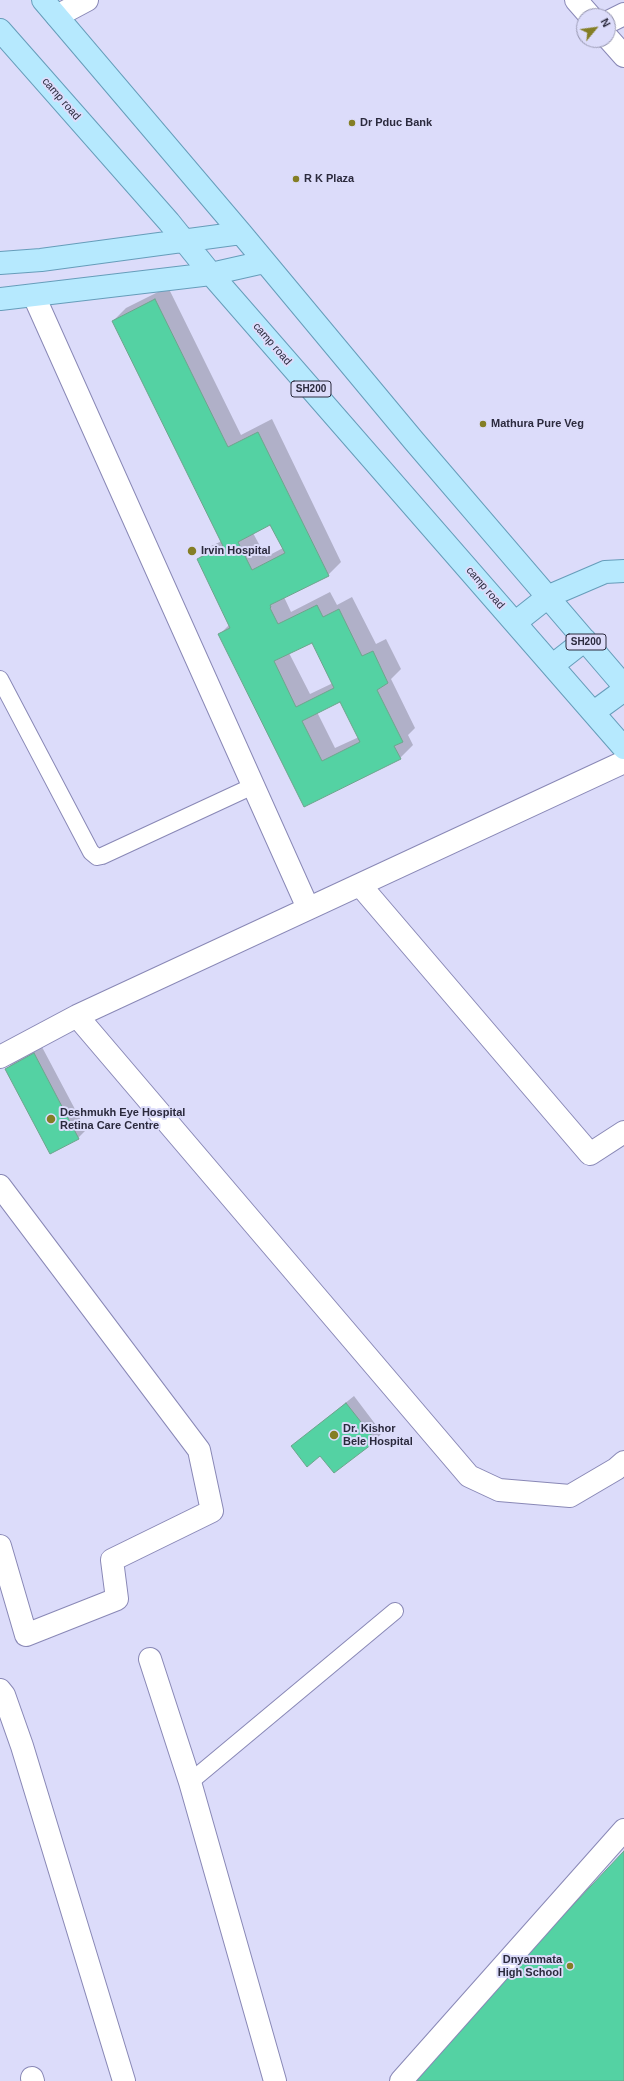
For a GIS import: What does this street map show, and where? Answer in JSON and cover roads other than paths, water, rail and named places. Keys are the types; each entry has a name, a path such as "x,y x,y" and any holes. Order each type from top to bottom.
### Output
{"main road":[{"name":"SH200","path":"43,0 241,233 414,441 549,596 584,640 624,686"},
{"name":"camp road","path":"0,30 185,240 211,274 516,622 624,748"},
{"path":"0,263 42,260 241,233"},
{"path":"0,299 211,274 264,262"},
{"path":"516,622 549,596 605,572 624,571"},
{"path":"553,665 584,640"},
{"path":"594,712 624,690"}],"street":[{"path":"57,16 87,0"},
{"path":"576,0 583,8"},
{"path":"616,47 624,56"},
{"path":"34,296 308,908"},
{"path":"0,1057 77,1016 624,762"},
{"path":"360,885 590,1154 624,1132"},
{"path":"77,1016 469,1476 499,1490 570,1496 616,1469 624,1462"},
{"path":"0,1186 199,1450 212,1511 112,1560 116,1599 26,1635 0,1546"},
{"path":"150,1659 190,1782 275,2081"},
{"path":"0,1690 4,1695 22,1746 124,2081"},
{"path":"401,2081 624,1830"}],"lane":[{"path":"0,679 91,852 97,857 254,786"},
{"path":"190,1782 395,1611"}],"place":[{"name":"Dr Pduc Bank","path":"352,123"},
{"name":"R K Plaza","path":"296,179"},
{"name":"Mathura Pure Veg","path":"483,424"},
{"name":"Irvin Hospital","path":"192,551"},
{"name":"Deshmukh Eye Hospital Retina Care Centre","path":"51,1119"},
{"name":"Dr. Kishor Bele Hospital","path":"334,1435"},
{"name":"Dnyanmata High School","path":"570,1966"}]}
